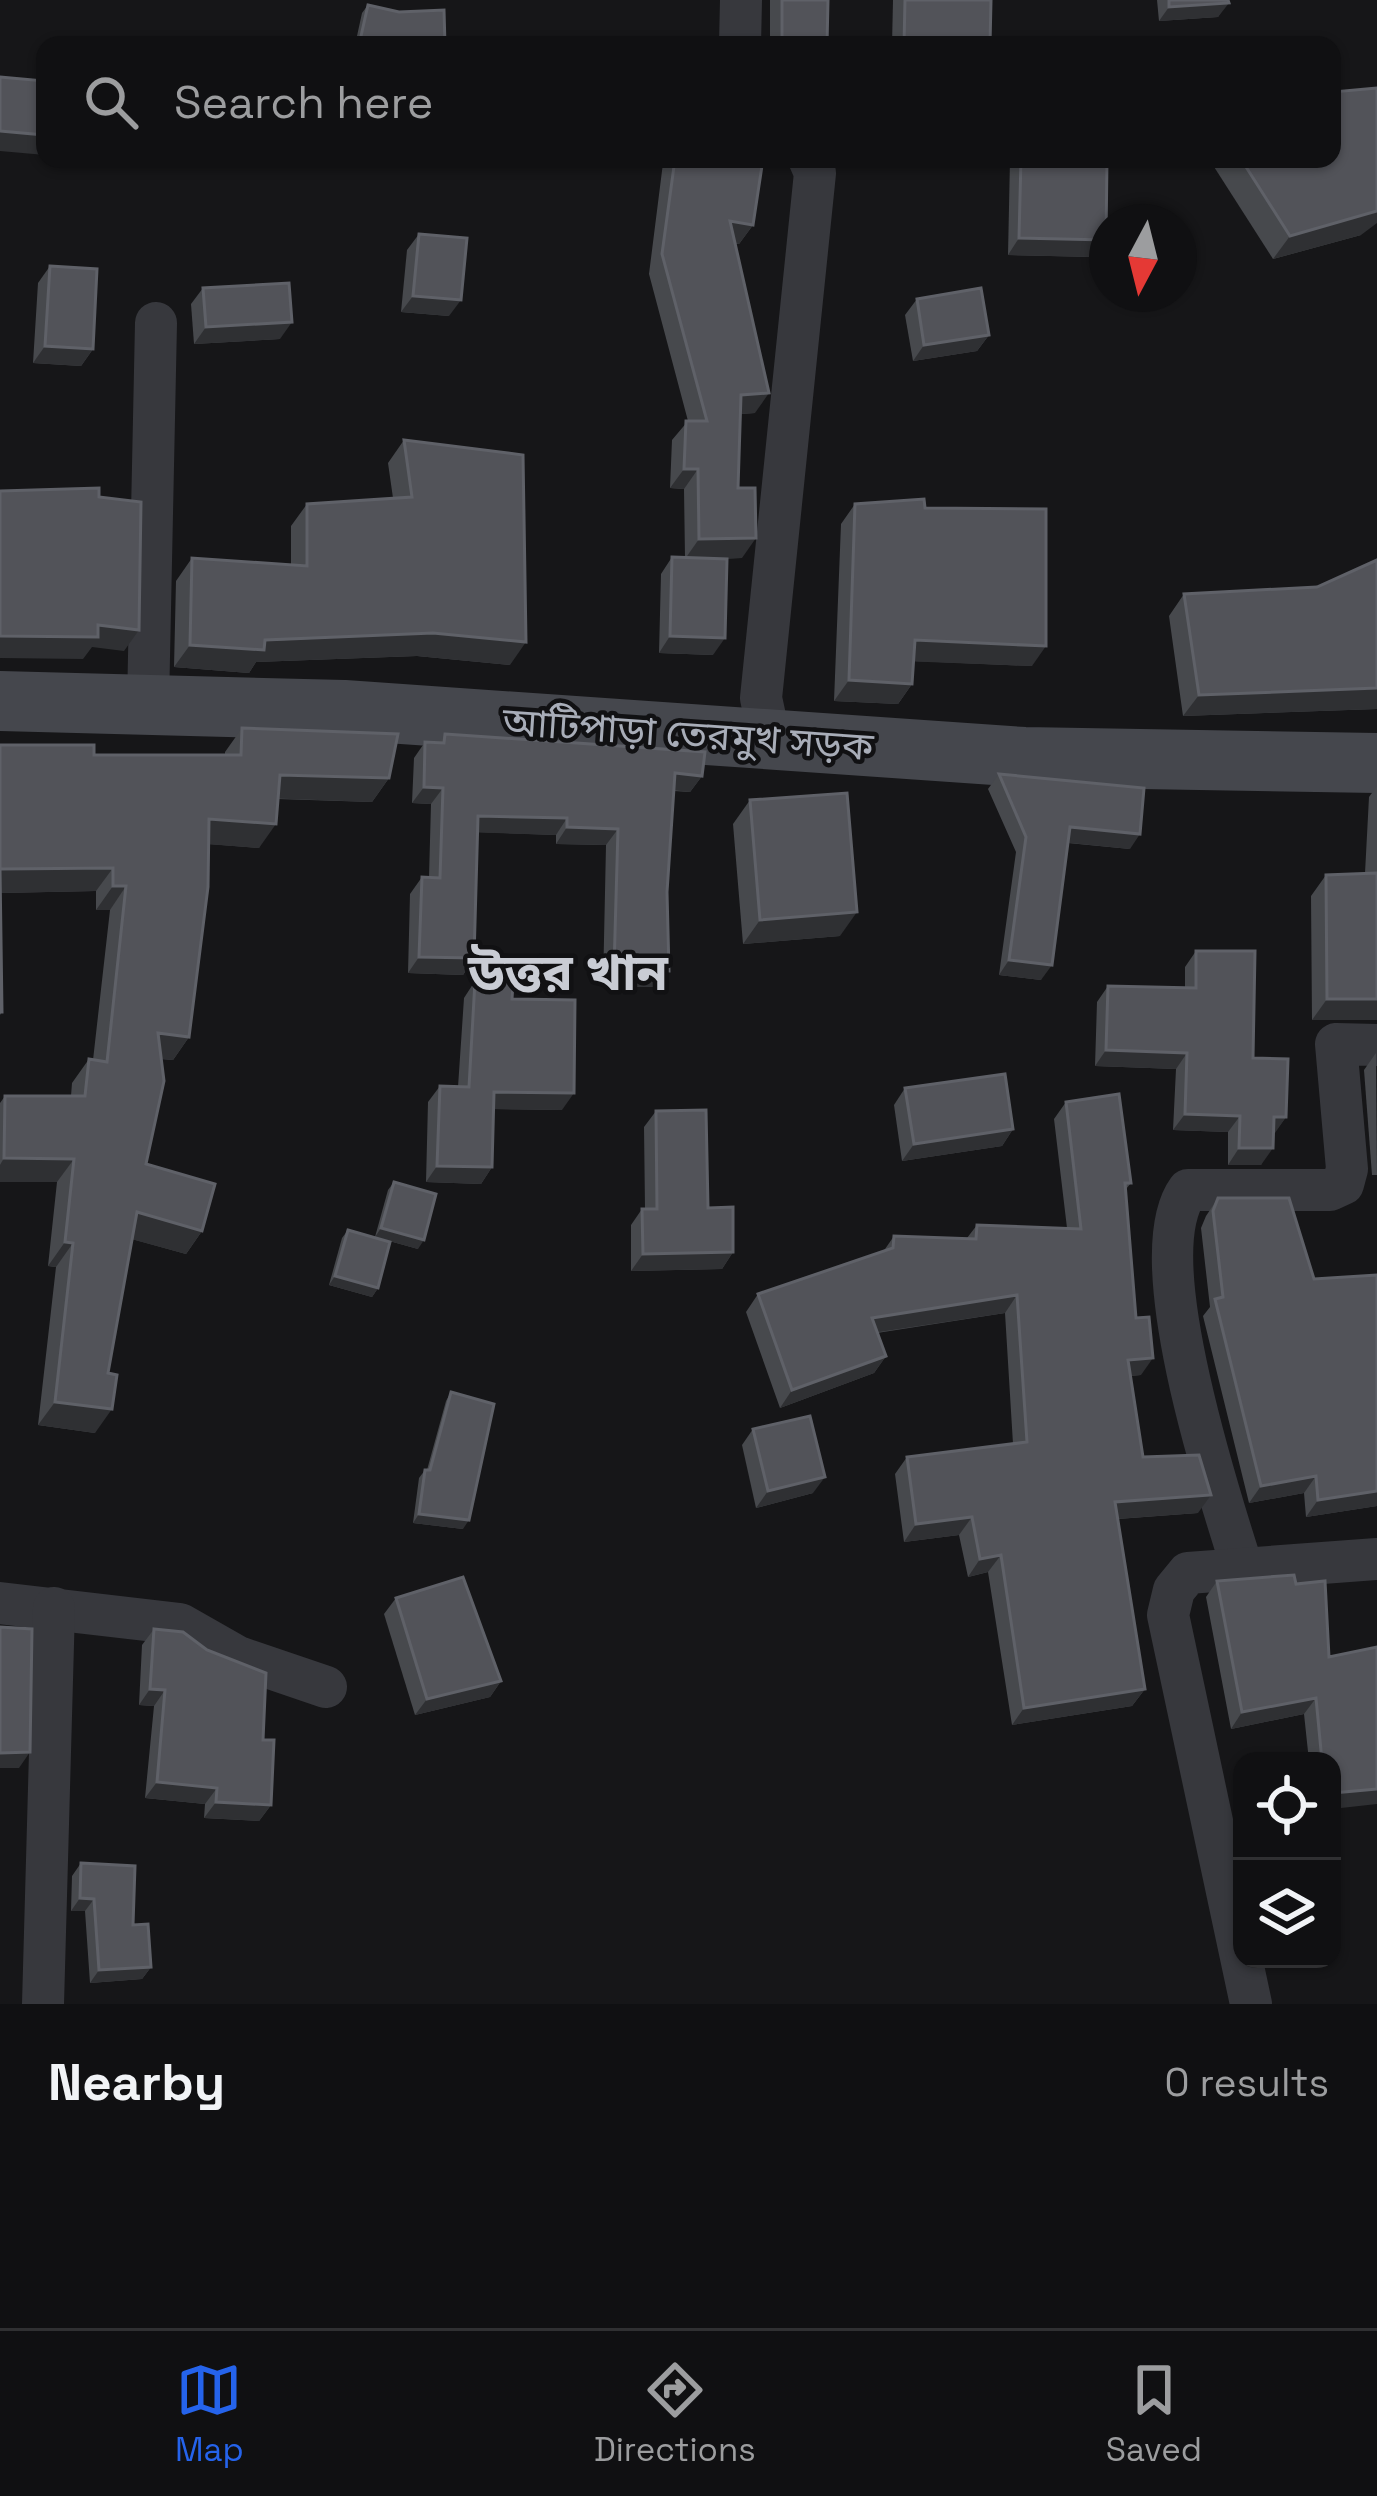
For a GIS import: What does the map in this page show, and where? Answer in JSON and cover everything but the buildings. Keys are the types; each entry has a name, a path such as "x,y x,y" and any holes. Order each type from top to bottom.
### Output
{"main road":[{"name":"আটিপাড়া তেরমুখ সড়ক","path":"0,701 344,710 1024,757 1377,763"}],"street":[{"path":"740,36 741,0"},
{"path":"770,740 761,698 812,168"},
{"path":"148,704 157,323"},
{"path":"1244,1573 1189,1396 1171,1241 1177,1206 1188,1190 1330,1190 1343,1184 1347,1169 1336,1044 1377,1045"},
{"path":"1251,2004 1168,1615 1174,1590 1187,1573 1244,1573 1377,1559"},
{"path":"0,1603 180,1624 238,1657 326,1687"},
{"path":"43,2004 54,1608"}],"district":[{"name":"উত্তর খান","path":"568,972"}]}
